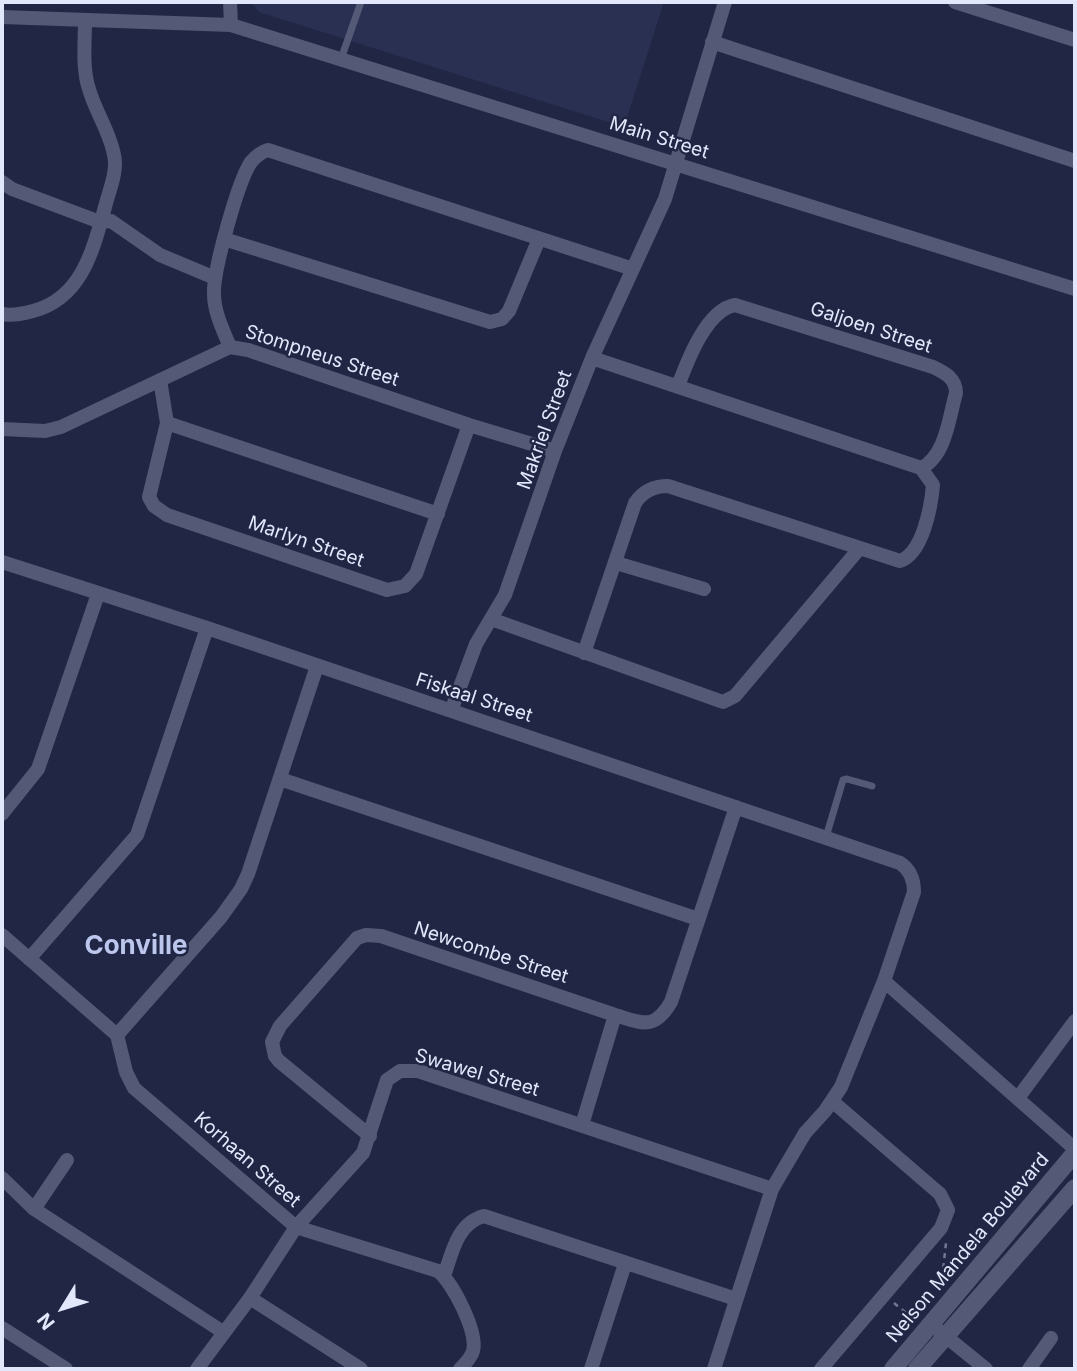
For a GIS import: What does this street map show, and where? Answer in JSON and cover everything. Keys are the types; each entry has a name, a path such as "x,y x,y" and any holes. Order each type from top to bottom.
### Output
{"street":[{"path":"230,2 231,25"},
{"name":"Makriel Street","path":"452,710 471,655 505,595 555,450 592,358 654,227 677,164 724,2"},
{"path":"956,2 1075,40"},
{"name":"Main Street","path":"2,17 231,25 1075,289"},
{"path":"2,314 19,315 41,309 58,302 68,293 85,267 114,175 115,156 86,80 85,20"},
{"path":"712,42 1075,161"},
{"name":"Stompneus Street","path":"539,239 268,150 258,155 245,173 224,239 215,278 214,298 230,347 248,350 469,425 555,450"},
{"path":"2,182 12,189 100,222 111,221 160,255 215,278"},
{"path":"224,239 490,322 502,319 509,311 539,239 633,269"},
{"name":"Galjoen Street","path":"678,386 686,363 709,321 722,310 734,305 933,368 950,377 956,387 956,393 941,446 931,461 921,468"},
{"path":"2,429 46,431 61,427 230,347"},
{"path":"584,653 638,499 647,491 668,486 900,561 914,552 929,515 933,485 921,468 592,358"},
{"name":"Marlyn Street","path":"160,380 167,423 149,496 154,506 167,515 387,590 405,586 416,574 469,425"},
{"path":"167,423 438,514"},
{"path":"491,619 723,702 735,696 859,549"},
{"name":"Fiskaal Street","path":"2,562 452,710 903,865 911,876 914,892 884,981"},
{"path":"616,563 704,589"},
{"path":"2,814 34,777 42,759 98,594"},
{"path":"30,959 137,835 206,628"},
{"path":"2,935 117,1035 220,917 241,889 281,779 317,666"},
{"path":"281,779 698,919"},
{"name":"Newcombe Street","path":"370,1136 279,1061 272,1042 280,1026 357,938 366,935 380,936 644,1024 654,1021 666,1011 671,1002 736,807"},
{"path":"714,1369 772,1189 805,1133 832,1101 851,1065 884,981 1075,1151"},
{"path":"582,1125 615,1015"},
{"path":"1018,1098 1075,1021"},
{"name":"Korhaan Street","path":"117,1035 126,1072 134,1088 296,1227 438,1271 444,1276"},
{"name":"Swawel Street","path":"197,1369 250,1298 296,1227 358,1161 370,1136 387,1080 400,1070 418,1071 772,1189"},
{"path":"821,1369 945,1223 948,1210 940,1194 832,1101"},
{"name":"Nelson Mandela Boulevard","path":"892,1369 925,1324 1075,1151"},
{"path":"34,1209 67,1160"},
{"path":"2,1178 34,1209 223,1332"},
{"name":"Nelson Mandela Boulevard","path":"917,1369 1075,1188"},
{"path":"460,1369 472,1354 473,1338 457,1295 444,1276 465,1226 484,1216 736,1298"},
{"path":"591,1369 625,1264"},
{"path":"250,1298 361,1369"},
{"path":"925,1324 946,1337 985,1369"},
{"path":"2,1328 59,1367"},
{"path":"1029,1369 1051,1338"}],"lane":[{"path":"341,59 361,2"},
{"path":"825,838 844,780 872,786"}],"path":[{"path":"942,1295 945,1223"},
{"path":"884,1295 925,1324"}],"shaded area":[{"path":"251,2 664,2 624,127 259,12"}],"district":[{"name":"Conville","path":"136,946"}]}
